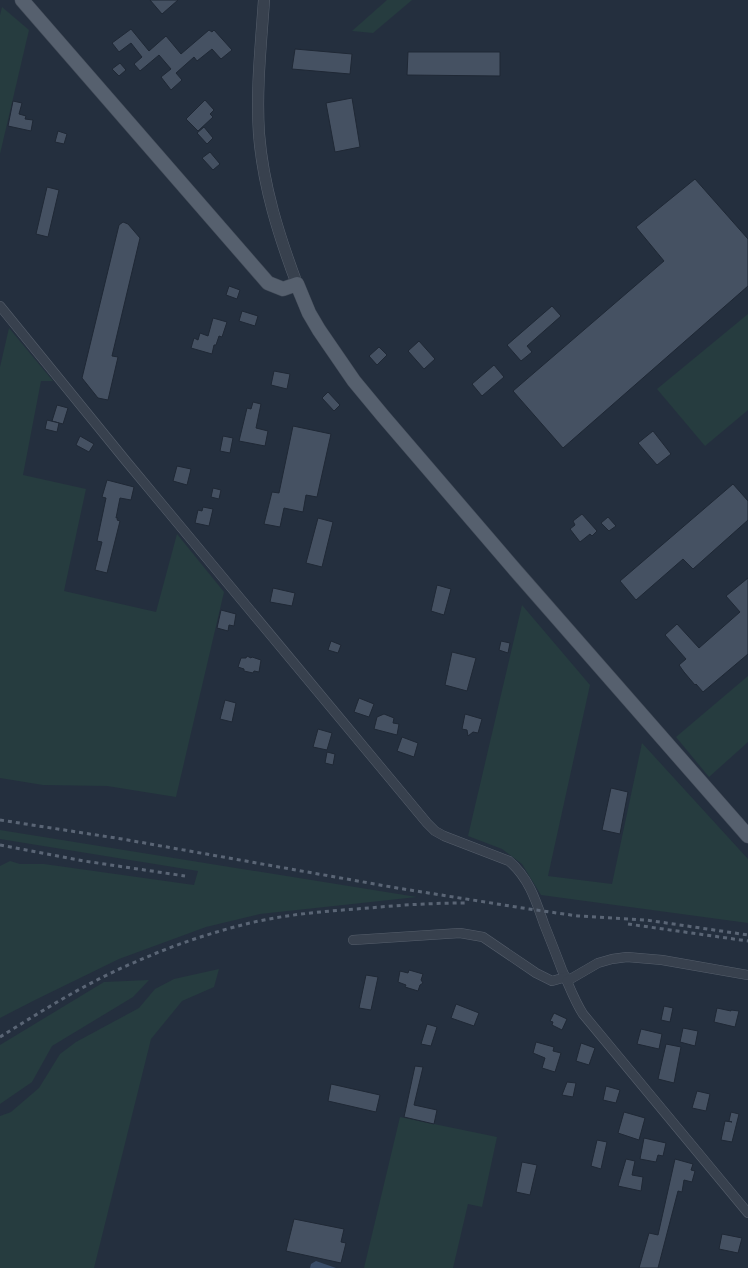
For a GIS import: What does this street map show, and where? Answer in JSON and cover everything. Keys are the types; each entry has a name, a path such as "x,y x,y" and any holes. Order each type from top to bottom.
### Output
{"main road":[{"path":"22,0 268,283 283,289 297,284 309,314 318,330 369,399 516,571 748,836"}],"street":[{"path":"264,0 259,71 259,133 261,155 276,225 297,284"},
{"path":"0,306 126,461 427,823 444,836 509,861 524,876 535,897 575,1002 583,1014 748,1213"},
{"path":"353,940 460,933 483,937 536,973 552,980 566,979 598,964 612,959 627,957 650,959 748,975"}],"green space":[{"path":"387,0 412,0 373,33 352,31"},
{"path":"2,7 29,30 0,154 0,15"},
{"path":"748,314 748,410 705,446 657,389"},
{"path":"9,328 53,381 41,381 23,475 86,489 64,591 156,612 177,534 224,592 176,797 107,786 43,785 0,778 0,367"},
{"path":"522,605 590,685 548,876 612,884 642,743 748,859 748,923 541,895 522,864 502,849 468,836"},
{"path":"748,676 748,742 709,777 676,737"},
{"path":"0,830 417,897 260,914 206,927 119,959 0,1018 0,866 10,861 20,864 44,864 194,885 198,871 0,839"},
{"path":"219,969 214,987 182,1001 151,1039 94,1268 0,1268 0,1116 11,1112 39,1088 60,1054 76,1042 139,1008 155,989 174,979"},
{"path":"149,980 133,997 52,1046 32,1082 0,1104 0,1045 104,982"},
{"path":"400,1117 497,1137 482,1207 468,1204 453,1268 364,1268"}],"water":[{"path":"316,1261 336,1268 310,1268 311,1264"}],"building":[{"path":"150,0 178,0 162,14"},
{"path":"131,29 149,51 166,36 181,54 209,30 212,32 214,30 232,50 221,59 212,49 197,61 194,57 176,73 182,80 171,90 161,77 171,69 159,55 140,71 134,64 142,57 131,43 119,52 112,43"},
{"path":"295,49 352,54 350,74 292,69"},
{"path":"408,52 500,52 500,76 407,75"},
{"path":"120,63 126,70 119,76 112,69"},
{"path":"352,98 360,147 335,152 326,103"},
{"path":"205,100 214,110 210,114 213,117 198,131 186,119"},
{"path":"13,101 22,103 19,114 26,116 25,119 33,120 31,131 8,126"},
{"path":"204,127 213,138 207,144 197,133"},
{"path":"58,131 67,134 64,144 55,142"},
{"path":"210,152 220,164 213,170 202,158"},
{"path":"695,179 748,239 748,286 563,448 513,391 664,261 636,227"},
{"path":"47,187 59,190 48,237 36,234"},
{"path":"123,222 128,224 140,238 112,356 118,357 108,400 98,398 82,378 119,225"},
{"path":"229,286 240,290 237,299 226,295"},
{"path":"552,306 561,316 527,346 532,352 521,361 507,345"},
{"path":"242,311 258,316 255,326 239,321"},
{"path":"213,318 227,322 222,337 219,336 216,345 214,345 212,354 191,348 194,338 198,340 200,333 208,336"},
{"path":"419,341 435,359 424,369 408,351"},
{"path":"379,347 387,355 377,365 369,356"},
{"path":"494,365 504,377 482,396 472,384"},
{"path":"274,371 290,374 287,389 271,385"},
{"path":"328,392 340,405 334,411 322,398"},
{"path":"253,402 261,404 256,428 268,431 265,446 239,441 247,408 251,409"},
{"path":"57,405 68,408 63,424 52,421"},
{"path":"47,420 59,423 57,432 45,429"},
{"path":"293,426 331,434 317,497 306,495 303,512 284,508 280,527 264,524 272,492 279,493"},
{"path":"653,431 671,454 657,465 638,443"},
{"path":"80,436 94,444 89,452 76,445"},
{"path":"223,436 233,438 230,453 220,451"},
{"path":"177,466 191,469 187,485 173,481"},
{"path":"107,480 134,487 131,500 120,498 116,518 120,521 107,573 95,570 102,542 97,541 106,498 102,497"},
{"path":"733,484 748,501 748,520 693,569 683,559 636,600 620,581"},
{"path":"213,488 221,490 219,499 211,497"},
{"path":"203,507 213,509 209,526 195,523 198,510 202,511"},
{"path":"582,514 597,531 592,536 590,534 580,542 570,529 575,525 573,521"},
{"path":"608,517 616,526 609,531 601,523"},
{"path":"318,518 333,522 322,567 306,563"},
{"path":"748,578 748,654 703,692 696,684 695,685 679,665 686,659 665,635 677,624 699,648 740,612 726,596"},
{"path":"437,585 451,589 444,615 431,611"},
{"path":"273,588 295,593 292,606 270,602"},
{"path":"221,610 236,614 234,626 229,625 228,631 217,628"},
{"path":"331,641 341,645 338,653 328,650"},
{"path":"501,641 510,643 508,653 499,650"},
{"path":"452,652 476,658 467,691 445,685"},
{"path":"247,656 261,660 259,672 254,671 253,673 244,671 244,669 238,667 241,658 246,658"},
{"path":"359,698 374,704 369,717 354,712"},
{"path":"225,700 236,703 232,722 220,719"},
{"path":"384,714 394,718 393,723 399,724 397,735 374,729 377,717"},
{"path":"465,714 482,719 478,733 473,732 468,736 467,730 462,729"},
{"path":"318,729 332,733 327,750 313,747"},
{"path":"402,737 418,743 414,757 397,751"},
{"path":"327,752 335,754 333,765 325,763"},
{"path":"611,788 628,792 620,834 602,830"},
{"path":"409,970 423,974 421,980 423,983 420,985 418,991 405,987 406,985 398,982 400,971 408,973"},
{"path":"366,975 378,977 371,1010 359,1008"},
{"path":"456,1004 479,1013 474,1026 451,1018"},
{"path":"664,1006 673,1008 670,1022 661,1020"},
{"path":"717,1008 739,1011 735,1027 714,1022"},
{"path":"554,1013 567,1019 562,1030 552,1025 553,1022 550,1021"},
{"path":"427,1024 437,1027 431,1046 421,1044"},
{"path":"683,1028 698,1031 695,1046 680,1042"},
{"path":"641,1029 662,1034 659,1049 637,1044"},
{"path":"536,1042 554,1047 553,1051 561,1053 555,1072 542,1068 545,1058 533,1053"},
{"path":"581,1043 595,1048 589,1065 576,1061"},
{"path":"666,1044 681,1047 674,1083 658,1079"},
{"path":"415,1066 423,1067 414,1105 437,1110 434,1124 404,1117"},
{"path":"567,1082 576,1083 573,1097 562,1095"},
{"path":"331,1084 380,1095 376,1112 328,1101"},
{"path":"606,1086 620,1090 616,1103 603,1100"},
{"path":"697,1091 710,1094 706,1111 692,1108"},
{"path":"624,1112 645,1118 639,1140 618,1133"},
{"path":"731,1112 739,1114 732,1142 721,1140 725,1121 732,1122 729,1121"},
{"path":"644,1138 666,1143 663,1156 658,1155 656,1162 640,1159"},
{"path":"597,1140 607,1142 601,1169 591,1166"},
{"path":"626,1159 635,1161 632,1175 643,1177 641,1191 618,1186"},
{"path":"675,1159 693,1164 691,1170 695,1171 692,1182 684,1180 682,1192 678,1191 658,1268 639,1268 649,1233 658,1235"},
{"path":"522,1162 537,1165 530,1195 516,1192"},
{"path":"294,1219 344,1229 341,1242 346,1243 341,1263 286,1251"},
{"path":"722,1234 742,1238 738,1253 719,1249"}],"railway":[{"path":"0,820 122,839 397,888 529,909 578,916 646,920 748,935"},
{"path":"0,845 84,861 185,876"},
{"path":"0,1037 86,986 122,968 166,949 219,931 246,924 307,913 405,905 465,903"},
{"path":"628,924 748,941"}]}
